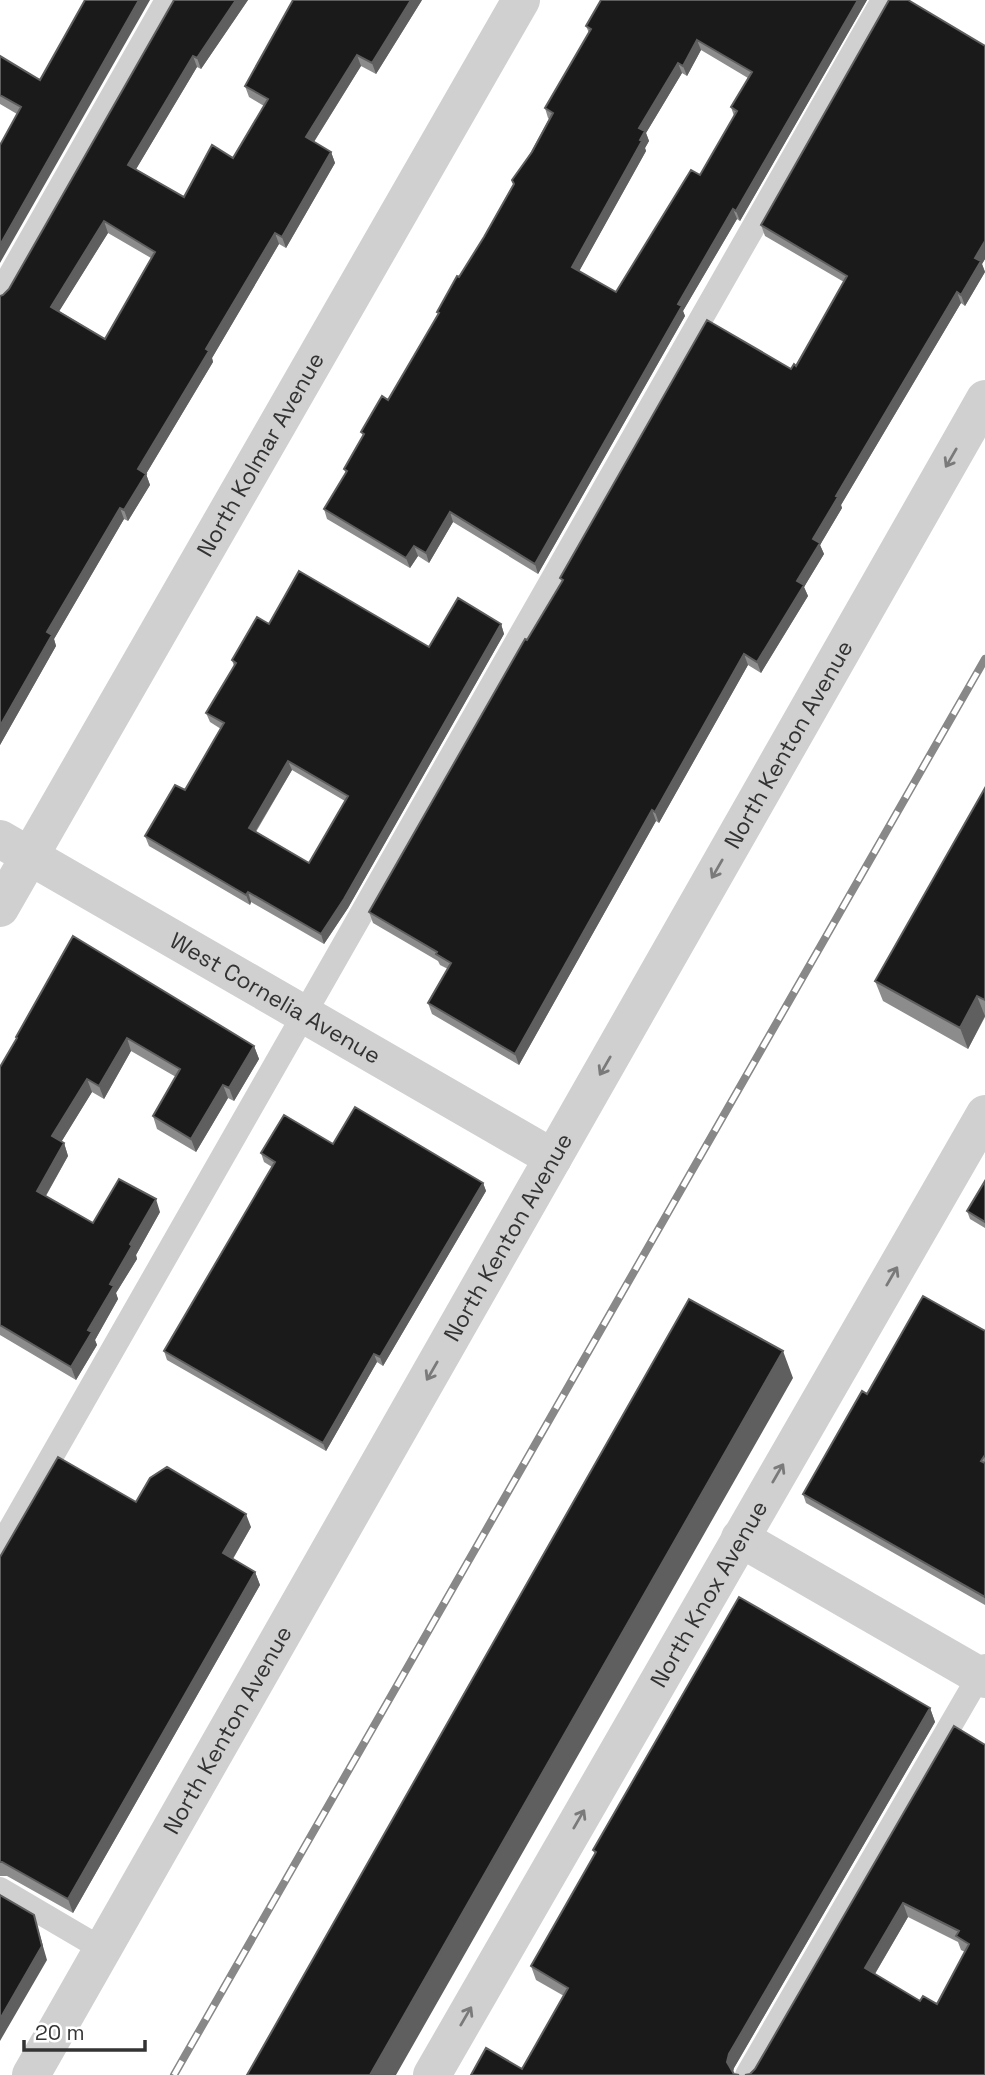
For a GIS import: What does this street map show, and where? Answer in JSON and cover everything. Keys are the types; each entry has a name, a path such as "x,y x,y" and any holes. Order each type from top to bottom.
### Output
{"street":[{"name":"North Kolmar Avenue","path":"0,908 15,847 521,0"},
{"name":"North Kenton Avenue","path":"31,2075 985,399"},
{"name":"West Cornelia Avenue","path":"15,847 553,1158"},
{"name":"North Knox Avenue","path":"432,2075 985,1114"},
{"path":"740,1538 983,1674"}],"lane":[{"path":"0,293 167,0"},
{"path":"0,1547 883,0"},
{"path":"747,2075 983,1674"},
{"path":"0,1889 102,1949"}],"building":[{"path":"85,0 139,0 0,245 0,145 21,107 0,95 0,56 40,80"},
{"path":"174,0 236,0 197,58 193,56 128,165 184,197 212,145 233,158 268,99 245,86 293,0 411,0 372,63 357,55 306,137 331,152 282,237 275,233 206,349 209,351 138,469 146,474 124,510 120,508 47,632 52,635 0,726 0,296 9,289","holes":["104,221 155,252 105,339 51,307"]},
{"path":"601,0 858,0 736,211 733,209 678,304 682,306 535,564 450,512 426,553 414,546 406,558 324,509 347,471 344,469 364,434 361,432 382,396 388,400 439,313 437,312 457,276 459,277 484,237 514,184 512,180 532,152 553,113 545,108 591,29 586,26","holes":["697,40 752,72 731,107 737,111 700,175 691,170 616,292 572,267 642,141 640,140 645,131 639,128 678,63 683,66"]},
{"path":"889,0 908,0 985,46 985,241 975,258 981,261 961,295 957,292 836,496 838,497 813,539 820,543 797,581 804,585 757,662 744,654 655,812 652,810 515,1054 428,1003 451,963 369,912 525,639 527,640 563,580 560,578 707,320 791,369 794,364 796,366 847,276 761,225"},
{"path":"299,571 429,647 458,598 501,624 344,899 321,934 248,892 246,895 145,836 175,785 185,790 224,723 206,713 236,663 232,660 257,617 269,624","holes":["288,761 348,796 309,863 249,828"]},
{"path":"985,788 985,1000 977,996 960,1028 875,981"},
{"path":"73,936 254,1046 229,1088 223,1085 191,1139 153,1116 180,1069 127,1038 99,1086 87,1079 52,1136 64,1143 37,1191 93,1223 119,1179 156,1199 110,1284 114,1286 88,1330 92,1332 71,1367 0,1325 0,1067"},
{"path":"355,1107 483,1183 380,1357 374,1354 323,1443 164,1351 275,1162 261,1153 284,1115 333,1144"},
{"path":"985,1181 985,1222 967,1211"},
{"path":"923,1296 985,1331 985,1455 981,1461 985,1463 985,1597 803,1494 862,1391 867,1394"},
{"path":"689,1299 783,1351 370,2075 247,2075"},
{"path":"58,1457 136,1502 150,1478 167,1467 246,1514 223,1553 255,1572 68,1899 0,1862 0,1557"},
{"path":"739,1597 930,1708 729,2054 727,2062 734,2074 739,2075 471,2075 486,2048 522,2069 568,1988 531,1966 596,1852 593,1850"},
{"path":"954,1726 985,1745 985,2075 745,2075 755,2069","holes":["903,1903 959,1931 956,1936 969,1944 937,2004 923,1996 920,2001 865,1968"]},
{"path":"0,1895 34,1915 42,1946 0,2019"}],"railway":[{"path":"174,2075 985,659"}]}
